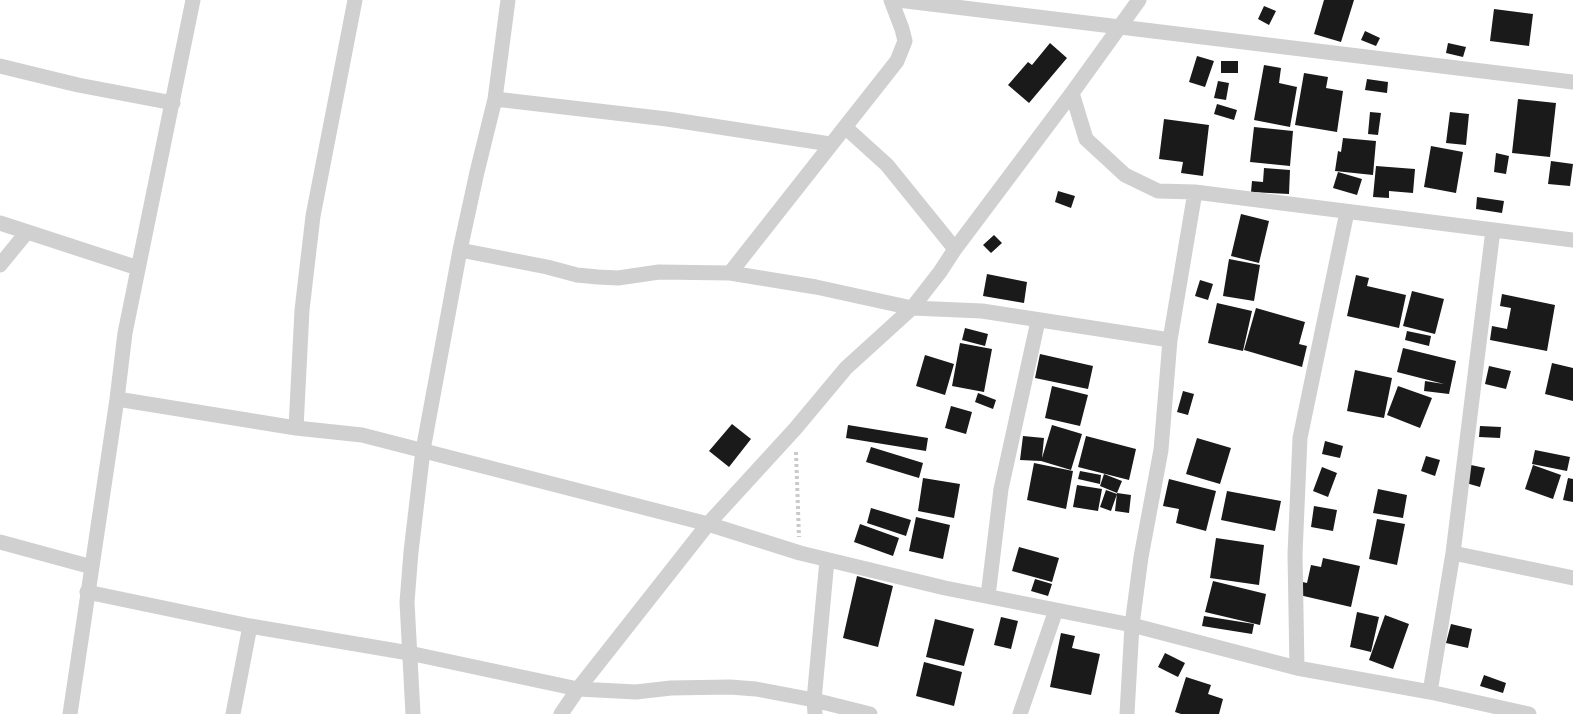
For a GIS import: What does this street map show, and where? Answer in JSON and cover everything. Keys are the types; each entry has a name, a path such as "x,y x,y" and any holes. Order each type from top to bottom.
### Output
{"street":[{"path":"70,714 125,333 193,0"},
{"path":"296,428 302,310 313,216 355,0"},
{"path":"413,714 407,602 423,450 460,250 495,99 508,0"},
{"path":"730,273 897,61 904,45 904,34 891,0"},
{"path":"898,0 1573,82"},
{"path":"561,714 578,689 708,524 795,429 846,368 912,308 1139,0"},
{"path":"0,66 78,85 173,104"},
{"path":"1072,93 1086,140 1125,175 1158,191 1195,192 1573,240"},
{"path":"495,99 667,119 830,144"},
{"path":"845,127 887,165 955,249"},
{"path":"1127,714 1132,626 1140,557 1161,450 1170,340 1195,192"},
{"path":"1297,668 1295,554 1300,438 1347,212"},
{"path":"0,223 138,268"},
{"path":"1430,692 1453,553 1493,230"},
{"path":"0,265 27,232"},
{"path":"460,250 577,275 598,277 618,278 659,272 730,273 816,287 912,308 982,311 1170,340"},
{"path":"988,596 1001,489 1038,321"},
{"path":"117,399 296,428 362,435 708,524 827,560 1132,626 1297,668 1430,692 1528,714"},
{"path":"0,542 92,567"},
{"path":"1453,553 1573,578"},
{"path":"815,707 827,560"},
{"path":"87,592 250,626 409,653 578,689 636,692 671,688 756,689 815,707 870,714"},
{"path":"1020,714 1056,610"},
{"path":"233,714 250,626"}],"path":[{"path":"795,429 800,553"}],"building":[{"path":"1324,0 1354,0 1341,42 1314,34"},
{"path":"1264,6 1276,11 1269,25 1258,19"},
{"path":"1494,9 1533,14 1529,46 1490,41"},
{"path":"1365,31 1380,38 1376,46 1361,40"},
{"path":"1050,43 1067,58 1029,103 1008,85 1028,62 1032,65"},
{"path":"1448,43 1466,47 1463,57 1446,53"},
{"path":"1197,56 1214,61 1205,87 1189,82"},
{"path":"1221,61 1238,61 1238,73 1221,73"},
{"path":"1264,65 1281,68 1279,83 1297,87 1290,127 1254,120"},
{"path":"1304,73 1328,77 1326,88 1343,91 1337,132 1295,125"},
{"path":"1367,79 1388,82 1387,93 1365,90"},
{"path":"1218,81 1229,83 1226,100 1214,98"},
{"path":"1518,99 1556,103 1550,157 1512,153"},
{"path":"1217,104 1237,110 1234,120 1214,114"},
{"path":"1370,112 1381,113 1378,135 1368,134"},
{"path":"1450,112 1469,114 1466,145 1446,143"},
{"path":"1164,119 1209,125 1203,176 1181,173 1183,162 1159,159"},
{"path":"1254,127 1293,131 1290,166 1250,162"},
{"path":"1343,138 1376,141 1373,175 1335,171"},
{"path":"1431,146 1463,152 1456,193 1424,187"},
{"path":"1496,153 1509,156 1506,174 1494,172"},
{"path":"1551,161 1573,164 1570,186 1548,184"},
{"path":"1376,166 1415,169 1413,193 1389,191 1389,198 1373,197"},
{"path":"1264,168 1290,170 1289,194 1251,192 1252,181 1263,182"},
{"path":"1338,172 1362,179 1357,195 1333,188"},
{"path":"1058,191 1075,196 1071,208 1055,202"},
{"path":"1477,197 1504,201 1502,213 1476,209"},
{"path":"1241,214 1269,221 1259,263 1231,256"},
{"path":"994,235 1002,243 991,253 983,245"},
{"path":"1229,259 1260,265 1254,301 1223,296"},
{"path":"987,274 1027,282 1024,303 983,296"},
{"path":"1356,275 1369,278 1367,286 1406,295 1399,328 1347,316"},
{"path":"1200,280 1213,284 1208,300 1195,296"},
{"path":"1412,291 1444,299 1435,334 1403,326"},
{"path":"1502,294 1555,305 1547,351 1490,340 1492,326 1507,329 1511,308 1500,306"},
{"path":"1217,303 1252,311 1243,351 1208,343"},
{"path":"1256,308 1305,322 1299,344 1307,346 1302,367 1244,350"},
{"path":"965,328 988,334 985,346 962,340"},
{"path":"1407,331 1431,336 1429,346 1405,340"},
{"path":"960,343 992,349 984,392 952,386"},
{"path":"1403,348 1456,361 1449,394 1424,391 1425,381 1444,384 1397,372"},
{"path":"1040,354 1093,366 1088,389 1035,378"},
{"path":"925,355 954,364 945,395 916,386"},
{"path":"1552,363 1573,368 1573,401 1545,394"},
{"path":"1489,366 1511,371 1506,389 1485,384"},
{"path":"1355,370 1392,378 1384,418 1347,411"},
{"path":"1052,386 1088,395 1080,426 1045,418"},
{"path":"1398,386 1432,398 1420,428 1387,415"},
{"path":"1183,391 1194,394 1188,415 1177,412"},
{"path":"978,393 996,400 993,409 975,402"},
{"path":"951,406 972,412 966,434 945,428"},
{"path":"732,424 751,439 729,467 709,451"},
{"path":"848,425 928,438 926,451 846,438"},
{"path":"1052,425 1082,434 1071,470 1041,461 1020,460 1023,436 1044,438 1042,458"},
{"path":"1480,426 1501,427 1500,438 1479,437"},
{"path":"1086,436 1136,449 1129,480 1078,467"},
{"path":"1197,438 1231,448 1220,484 1186,474"},
{"path":"1325,441 1343,446 1340,458 1322,454"},
{"path":"871,447 923,463 919,478 866,462"},
{"path":"1535,450 1570,457 1567,471 1532,464"},
{"path":"1426,456 1440,460 1435,476 1421,471"},
{"path":"1034,463 1073,471 1066,509 1027,500"},
{"path":"1471,465 1485,468 1480,487 1466,483"},
{"path":"1533,465 1561,475 1553,499 1525,489"},
{"path":"1322,467 1337,473 1328,497 1313,491"},
{"path":"1080,471 1101,475 1100,484 1078,479"},
{"path":"1104,474 1122,481 1117,493 1100,486"},
{"path":"923,478 960,484 954,518 918,511"},
{"path":"1568,478 1573,479 1573,502 1563,500"},
{"path":"1169,479 1216,491 1206,531 1176,523 1179,509 1163,506"},
{"path":"1077,485 1102,489 1098,511 1073,507"},
{"path":"1378,489 1407,495 1403,518 1373,513"},
{"path":"1106,490 1117,494 1111,511 1100,507"},
{"path":"1227,491 1281,501 1275,531 1221,520"},
{"path":"1117,493 1131,495 1129,513 1115,511"},
{"path":"1314,506 1337,510 1333,531 1311,527"},
{"path":"871,508 911,520 906,536 867,523"},
{"path":"916,517 950,525 943,559 909,551"},
{"path":"1377,519 1405,524 1397,565 1369,559"},
{"path":"860,524 899,538 893,556 854,542"},
{"path":"1216,538 1264,545 1259,585 1210,578"},
{"path":"1019,547 1059,558 1052,582 1012,571"},
{"path":"1323,558 1360,566 1351,607 1295,594 1298,581 1307,583 1311,565 1321,567"},
{"path":"857,576 893,586 878,647 843,638"},
{"path":"1035,579 1052,584 1048,596 1031,591"},
{"path":"1213,581 1266,594 1260,625 1205,612"},
{"path":"1357,612 1379,617 1371,652 1350,647"},
{"path":"1385,615 1409,624 1393,669 1369,660"},
{"path":"1204,616 1254,624 1252,634 1202,626"},
{"path":"1001,617 1018,621 1011,649 994,645"},
{"path":"935,619 974,629 964,666 926,657"},
{"path":"1451,624 1472,629 1468,648 1446,643"},
{"path":"1061,633 1075,636 1072,648 1100,654 1091,695 1050,687"},
{"path":"1165,653 1185,663 1178,677 1158,667"},
{"path":"924,662 962,672 954,706 916,696"},
{"path":"1484,675 1506,683 1503,693 1480,686"},
{"path":"1186,677 1211,685 1208,694 1223,699 1219,714 1175,712"}]}
